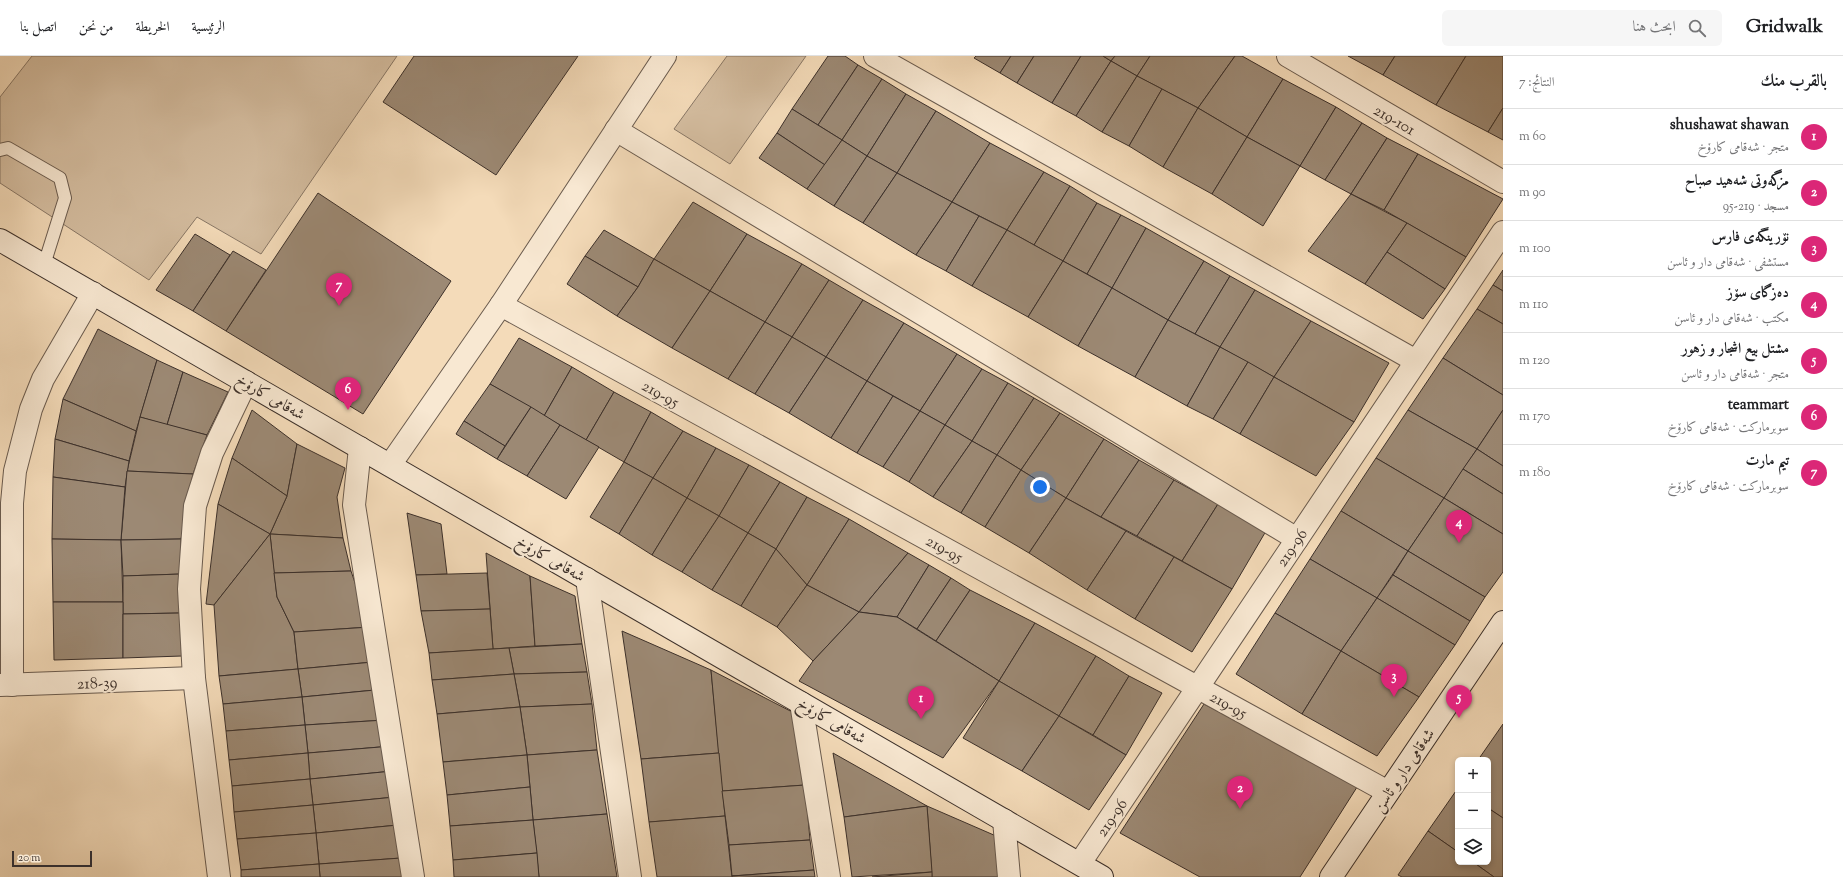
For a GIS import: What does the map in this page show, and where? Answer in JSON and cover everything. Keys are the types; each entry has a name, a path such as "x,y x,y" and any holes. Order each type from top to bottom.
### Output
{"street":[{"path":"390,465 501,305 665,56"},
{"path":"875,56 1416,361"},
{"name":"219-101","path":"1288,56 1503,182"},
{"path":"616,130 1297,539"},
{"name":"219-96","path":"1080,863 1503,232"},
{"name":"شەقامی کارۆخ","path":"0,240 1102,877"},
{"path":"6,685 12,503 18,455 31,409 43,379 92,293"},
{"name":"219-95","path":"501,305 1388,792"},
{"path":"212,877 219,877 194,678 189,589 195,506 212,453 246,382"},
{"path":"360,448 354,505 413,877"},
{"path":"587,579 630,877"},
{"name":"شەقامی دار و ئاسن","path":"1331,877 1503,622"},
{"name":"218-39","path":"6,685 194,678"},
{"path":"801,703 830,877"},
{"path":"1004,820 1009,877"}],"lane":[{"path":"0,150 8,148 60,178 65,198 44,265"}],"shaded area":[{"path":"32,56 397,56 261,254 197,217 149,280 0,183 0,97"},
{"path":"727,56 806,56 730,164 674,129"}],"building":[{"path":"414,56 578,56 496,175 383,102"},
{"path":"828,56 845,56 858,65 818,125 792,109"},
{"path":"976,56 1011,56 1000,73 974,58"},
{"path":"1011,56 1034,56 1017,83 1000,73"},
{"path":"1034,56 1081,56 1052,103 1017,83"},
{"path":"1081,56 1103,56 1111,61 1076,116 1052,103"},
{"path":"1103,56 1115,56 1111,61"},
{"path":"1115,56 1150,56 1137,76 1111,61"},
{"path":"1150,56 1235,56 1198,108 1137,76"},
{"path":"1235,56 1242,56 1283,79 1247,137 1198,108"},
{"path":"1348,56 1395,56 1383,75"},
{"path":"1395,56 1466,56 1436,105 1383,75"},
{"path":"1466,56 1503,56 1503,108 1488,132 1436,105"},
{"path":"1111,61 1137,76 1102,132 1076,116"},
{"path":"858,65 882,79 842,140 818,125"},
{"path":"1137,76 1162,89 1129,146 1102,132"},
{"path":"882,79 906,94 867,156 842,140"},
{"path":"1283,79 1336,107 1300,166 1247,137"},
{"path":"1162,89 1198,108 1163,167 1129,146"},
{"path":"906,94 936,111 897,173 867,156"},
{"path":"1336,107 1362,123 1325,180 1300,166"},
{"path":"1198,108 1247,137 1212,194 1163,167"},
{"path":"1503,108 1503,140 1488,132"},
{"path":"792,109 842,140 825,165 777,133"},
{"path":"936,111 990,143 952,202 897,173"},
{"path":"1362,123 1387,138 1351,194 1325,180"},
{"path":"777,133 825,165 807,189 759,158"},
{"path":"1247,137 1300,166 1263,226 1212,194"},
{"path":"1387,138 1418,154 1384,210 1351,194"},
{"path":"842,140 867,156 834,206 807,189"},
{"path":"990,143 1044,172 1007,230 952,202"},
{"path":"1418,154 1503,199 1466,257 1384,210"},
{"path":"867,156 897,173 863,223 834,206"},
{"path":"1044,172 1070,186 1034,245 1007,230"},
{"path":"897,173 952,202 916,255 863,223"},
{"path":"1070,186 1097,203 1063,261 1034,245"},
{"path":"318,193 451,281 363,414 226,331"},
{"path":"1351,194 1407,223 1365,284 1308,251"},
{"path":"693,202 747,234 710,291 654,259"},
{"path":"952,202 979,216 946,271 916,255"},
{"path":"1097,203 1121,215 1087,274 1063,261"},
{"path":"1121,215 1146,228 1112,288 1087,274"},
{"path":"979,216 1007,230 972,286 946,271"},
{"path":"1407,223 1466,257 1445,289 1387,252"},
{"path":"1146,228 1204,261 1168,320 1112,288"},
{"path":"604,230 654,259 638,287 585,256"},
{"path":"1007,230 1063,261 1028,317 972,286"},
{"path":"195,234 230,255 193,311 156,290"},
{"path":"747,234 802,264 765,322 710,291"},
{"path":"233,251 266,270 226,331 193,311"},
{"path":"1387,252 1445,289 1423,319 1365,284"},
{"path":"585,256 638,287 617,316 567,284"},
{"path":"654,259 710,291 672,348 617,316 638,287"},
{"path":"1063,261 1112,288 1078,346 1028,317"},
{"path":"1204,261 1230,276 1195,334 1168,320"},
{"path":"802,264 829,280 792,337 765,322"},
{"path":"1503,270 1503,291 1493,285"},
{"path":"1230,276 1255,290 1220,347 1195,334"},
{"path":"829,280 863,300 826,357 792,337"},
{"path":"1493,285 1503,291 1503,324 1477,309"},
{"path":"1112,288 1168,320 1135,377 1078,346"},
{"path":"1255,290 1311,321 1274,377 1220,347"},
{"path":"710,291 765,322 728,379 672,348"},
{"path":"863,300 904,323 867,381 826,357"},
{"path":"1477,309 1503,324 1503,395 1443,358"},
{"path":"1168,320 1220,347 1187,406 1135,377"},
{"path":"1311,321 1389,363 1354,422 1274,377"},
{"path":"765,322 792,337 755,394 728,379"},
{"path":"904,323 957,354 920,411 867,381"},
{"path":"98,329 157,360 136,431 63,399"},
{"path":"792,337 826,357 789,413 755,394"},
{"path":"519,338 572,367 544,416 490,384"},
{"path":"1220,347 1248,362 1213,419 1187,406"},
{"path":"957,354 982,369 945,425 920,411"},
{"path":"826,357 867,381 831,438 789,413"},
{"path":"1443,358 1503,395 1503,410 1477,449 1408,410"},
{"path":"157,360 183,372 167,425 140,417"},
{"path":"1248,362 1274,377 1240,434 1213,419"},
{"path":"572,367 614,392 586,440 544,416"},
{"path":"982,369 1008,383 972,441 945,425"},
{"path":"183,372 228,392 207,435 167,425"},
{"path":"1274,377 1354,422 1316,476 1240,434"},
{"path":"867,381 893,396 857,453 831,438"},
{"path":"1008,383 1034,398 997,455 972,441"},
{"path":"490,384 531,407 505,446 464,421"},
{"path":"614,392 651,412 624,462 586,440"},
{"path":"893,396 920,411 883,467 857,453"},
{"path":"1034,398 1060,413 1021,470 997,455"},
{"path":"63,399 136,431 129,461 55,439"},
{"path":"531,407 560,425 527,476 497,459"},
{"path":"252,410 297,444 287,496 232,458"},
{"path":"1408,410 1477,449 1444,498 1376,458"},
{"path":"1503,410 1503,466 1477,449"},
{"path":"920,411 945,425 909,482 883,467"},
{"path":"651,412 683,431 653,478 624,462"},
{"path":"1060,413 1104,439 1066,498 1021,470"},
{"path":"140,417 207,435 193,474 127,471"},
{"path":"464,421 505,446 497,459 456,434"},
{"path":"560,425 599,447 566,499 527,476"},
{"path":"945,425 972,441 933,497 909,482"},
{"path":"683,431 716,448 687,498 653,478"},
{"path":"55,439 129,461 125,487 53,477"},
{"path":"1104,439 1139,460 1101,517 1066,498"},
{"path":"972,441 997,455 961,513 933,497"},
{"path":"297,444 345,468 337,497 343,538 270,534 287,496"},
{"path":"716,448 749,465 719,516 687,498"},
{"path":"1477,449 1503,466 1503,494 1463,469"},
{"path":"997,455 1021,470 985,527 961,513"},
{"path":"232,458 287,496 270,534 218,504"},
{"path":"1376,458 1444,498 1408,551 1341,511"},
{"path":"1139,460 1174,480 1137,536 1101,517"},
{"path":"624,462 653,478 619,534 590,517"},
{"path":"749,465 780,482 748,533 719,516"},
{"path":"1463,469 1503,494 1503,534 1444,498"},
{"path":"1021,470 1066,498 1029,553 985,527"},
{"path":"127,471 193,474 181,539 121,540"},
{"path":"53,477 125,487 121,540 52,539"},
{"path":"653,478 687,498 652,555 619,534"},
{"path":"1174,480 1218,504 1182,561 1137,536"},
{"path":"780,482 807,497 776,549 748,533"},
{"path":"807,497 849,519 807,585 776,549"},
{"path":"687,498 719,516 682,572 652,555"},
{"path":"1066,498 1126,531 1087,590 1029,553"},
{"path":"1444,498 1503,534 1503,572 1485,597 1408,551"},
{"path":"218,504 270,534 214,605 206,604"},
{"path":"1218,504 1266,531 1232,589 1182,561"},
{"path":"1341,511 1408,551 1377,598 1310,559"},
{"path":"407,513 441,524 447,574 416,575"},
{"path":"719,516 748,533 712,590 682,572"},
{"path":"849,519 908,553 859,612 807,585"},
{"path":"1126,531 1174,557 1135,619 1087,590"},
{"path":"748,533 776,549 741,606 712,590"},
{"path":"270,534 343,538 351,571 274,573"},
{"path":"270,534 277,597 294,632 298,669 219,676 214,605"},
{"path":"52,539 121,540 123,602 53,602"},
{"path":"181,539 181,574 123,576 121,540"},
{"path":"776,549 807,585 777,627 741,606"},
{"path":"1408,551 1485,597 1470,621 1393,575"},
{"path":"486,553 530,576 535,646 493,649"},
{"path":"908,553 929,565 897,617 859,612"},
{"path":"1174,557 1232,589 1192,652 1135,619"},
{"path":"1310,559 1377,598 1341,651 1275,613"},
{"path":"929,565 951,578 917,629 897,617"},
{"path":"351,571 370,627 294,632 277,597 274,573"},
{"path":"487,573 490,609 421,611 416,575"},
{"path":"181,574 181,613 123,614 123,576"},
{"path":"1393,575 1470,621 1455,645 1377,598"},
{"path":"530,576 575,596 582,644 535,646"},
{"path":"951,578 970,590 936,641 917,629"},
{"path":"807,585 859,612 813,661 777,627"},
{"path":"970,590 1035,623 999,681 936,641"},
{"path":"1377,598 1455,645 1419,697 1341,651"},
{"path":"53,602 123,602 123,658 54,660"},
{"path":"490,609 493,649 429,653 421,611"},
{"path":"859,612 897,617 999,681 943,758 799,681 813,661"},
{"path":"181,613 182,656 123,658 123,614"},
{"path":"1275,613 1341,651 1302,714 1236,674"},
{"path":"1035,623 1096,656 1059,716 999,681"},
{"path":"370,627 373,662 298,669 294,632"},
{"path":"622,631 711,670 719,753 641,759"},
{"path":"582,644 587,672 514,674 509,648"},
{"path":"509,648 514,674 432,680 429,653"},
{"path":"1341,651 1419,697 1377,756 1302,714"},
{"path":"1096,656 1129,676 1093,735 1059,716"},
{"path":"373,662 375,690 302,697 298,669"},
{"path":"298,669 302,697 223,704 219,676"},
{"path":"711,670 798,715 805,785 722,791"},
{"path":"587,672 592,704 520,707 514,674"},
{"path":"514,674 520,707 437,714 432,680"},
{"path":"1129,676 1162,693 1126,755 1093,735"},
{"path":"999,681 1059,716 1022,771 963,738"},
{"path":"375,690 385,720 305,725 302,697"},
{"path":"302,697 305,725 226,731 223,704"},
{"path":"592,704 597,750 527,755 520,707"},
{"path":"1204,704 1359,784 1300,877 1200,877 1120,833"},
{"path":"520,707 527,755 443,762 437,714"},
{"path":"1059,716 1126,755 1089,810 1022,771"},
{"path":"385,720 392,746 308,753 305,725"},
{"path":"1503,724 1503,818 1491,810 1491,757 1480,757"},
{"path":"305,725 308,753 229,760 226,731"},
{"path":"392,746 393,771 310,779 308,753"},
{"path":"597,750 607,814 533,820 527,755"},
{"path":"308,753 310,779 232,786 229,760"},
{"path":"719,753 725,816 649,822 641,759"},
{"path":"833,753 927,806 844,817"},
{"path":"527,755 530,787 447,795 443,762"},
{"path":"393,771 395,797 313,805 310,779"},
{"path":"310,779 313,805 234,812 232,786"},
{"path":"805,785 810,840 729,845 722,791"},
{"path":"530,787 533,820 450,826 447,795"},
{"path":"1455,792 1455,850 1428,831"},
{"path":"395,797 398,825 316,833 313,805"},
{"path":"313,805 316,833 237,839 234,812"},
{"path":"927,806 1003,839 1006,877 932,877"},
{"path":"927,806 932,872 852,877 844,817"},
{"path":"1491,810 1503,818 1503,877 1494,877 1477,865 1491,865"},
{"path":"607,814 617,877 539,877 533,820"},
{"path":"725,816 732,877 657,877 649,822"},
{"path":"533,820 537,853 453,860 450,826"},
{"path":"398,825 401,858 319,864 316,833"},
{"path":"1428,831 1455,850 1455,865 1477,865 1494,877 1402,877 1398,875"},
{"path":"316,833 319,864 241,870 237,839"},
{"path":"810,840 814,870 732,876 729,845"},
{"path":"537,853 539,877 454,877 453,860"},
{"path":"401,858 402,877 320,877 319,864"},
{"path":"319,864 320,877 241,877 241,870"},
{"path":"814,870 815,877 732,876"},
{"path":"932,872 932,877 872,877"}],"place":[{"name":"تيم مارت","path":"339,306"},
{"name":"teammart","path":"348,410"},
{"name":"دەزگای سۆز","path":"1459,543"},
{"name":"نۆرینگەی فارس","path":"1394,697"},
{"name":"مشتل بيع اشجار و زهور","path":"1459,718"},
{"name":"shushawat shawan","path":"921,719"},
{"name":"مزگه‌وتی شه‌هید صباح","path":"1240,809"}]}
